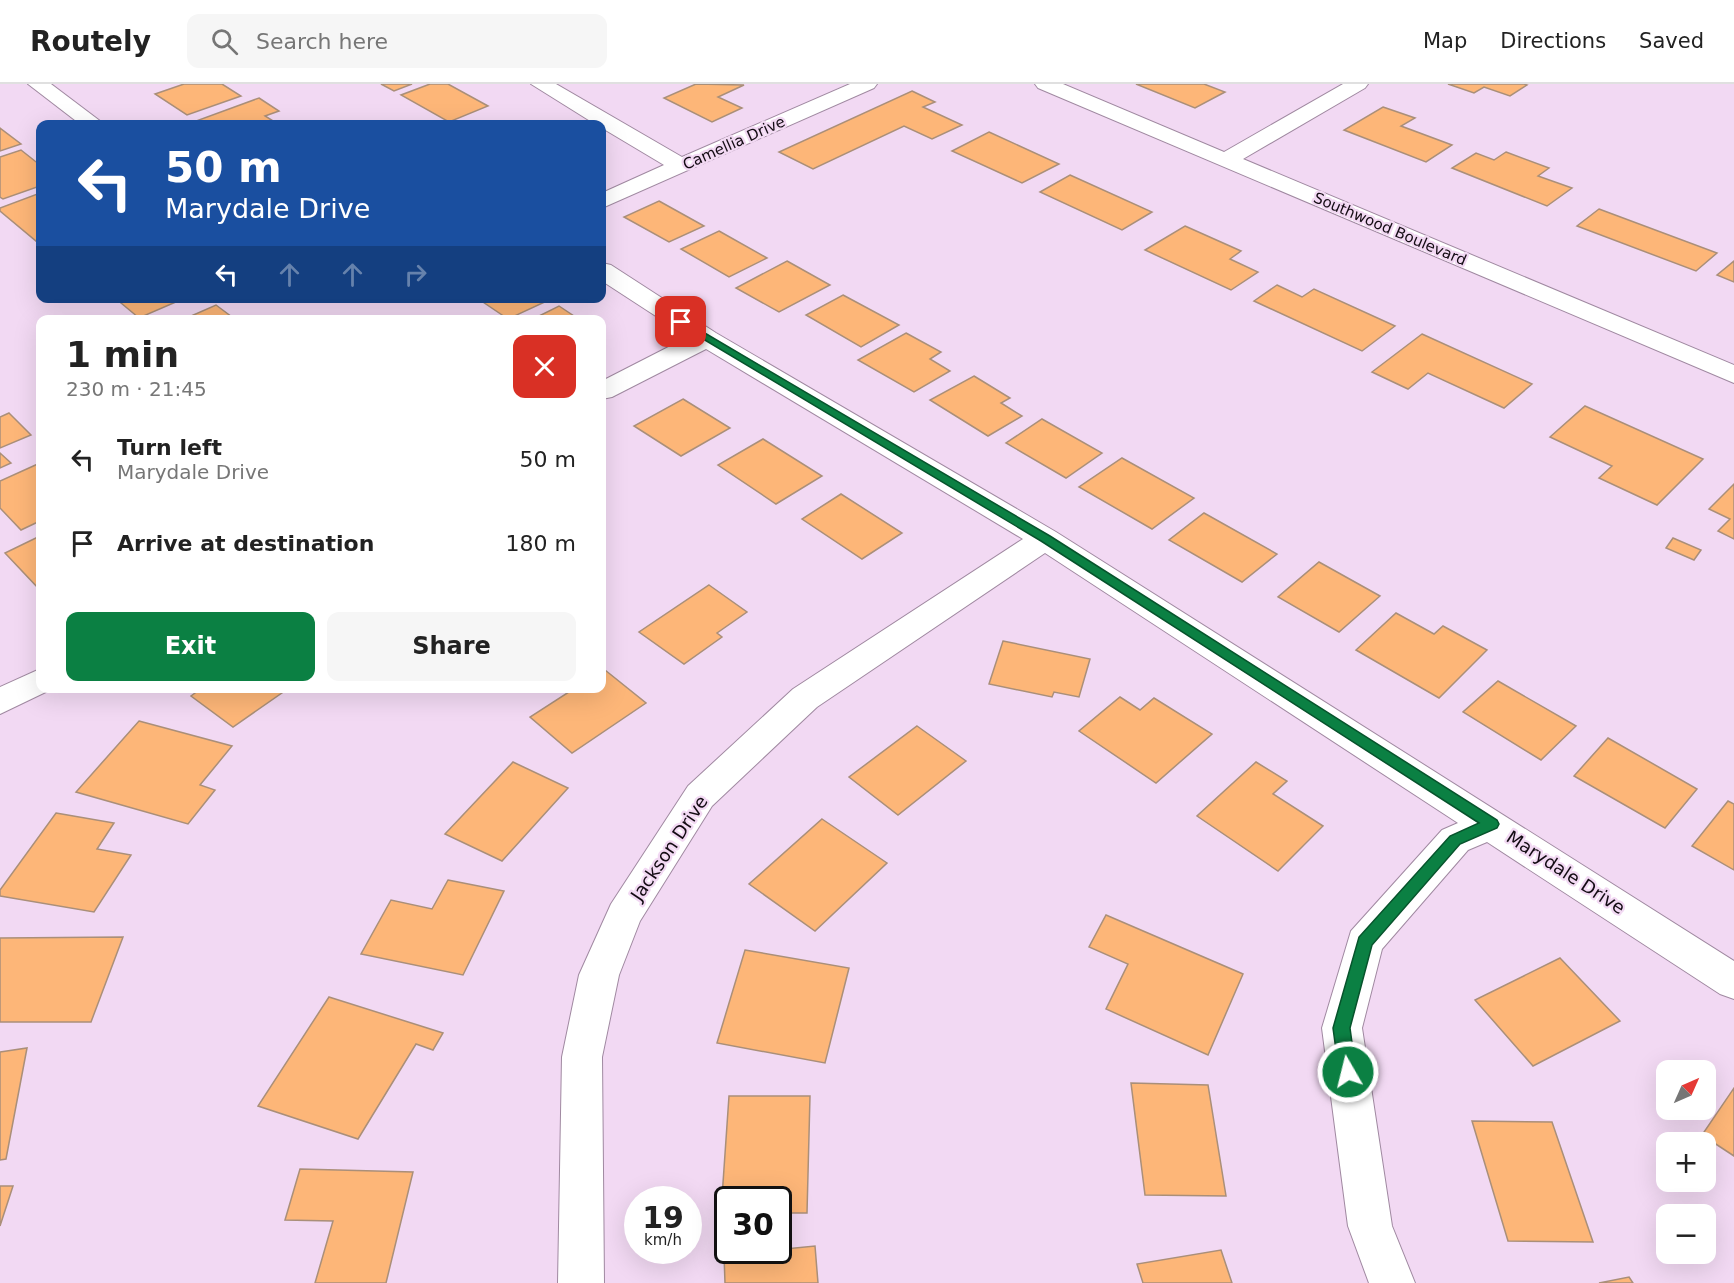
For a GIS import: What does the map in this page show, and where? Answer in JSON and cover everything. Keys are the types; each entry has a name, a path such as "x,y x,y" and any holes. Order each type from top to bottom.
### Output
{"street":[{"path":"38,84 88,120"},
{"path":"541,84 602,120"},
{"name":"Camellia Drive","path":"606,199 867,84"},
{"name":"Southwood Boulevard","path":"1045,84 1734,375"},
{"path":"1226,160 1358,84"},
{"path":"606,122 681,166"},
{"name":"Marydale Drive","path":"606,273 706,338 1045,538 1734,982"},
{"path":"606,389 706,338"},
{"name":"Jackson Drive","path":"581,1283 582,1056 599,975 624,915 700,796 805,698 1045,538"},
{"path":"0,702 36,683"},
{"path":"1392,1283 1370,1226 1341,1028 1365,942 1455,840 1492,824"}],"building":[{"path":"184,84 222,84 241,96 187,115 155,94"},
{"path":"381,84 412,84 394,91"},
{"path":"430,84 448,84 488,106 454,120 445,120 401,95"},
{"path":"696,84 744,85 718,97 742,108 712,122 664,98"},
{"path":"1136,84 1204,84 1225,92 1195,108"},
{"path":"1448,84 1527,85 1510,96 1484,87 1474,93"},
{"path":"912,91 935,102 923,107 962,125 932,139 904,126 813,169 779,152"},
{"path":"259,98 279,111 265,116 272,120 199,120"},
{"path":"1383,107 1415,118 1401,126 1452,145 1426,162 1344,130"},
{"path":"0,128 21,144 0,151"},
{"path":"989,132 1059,164 1022,183 952,151"},
{"path":"21,150 36,162 36,187 3,199 0,197 0,157"},
{"path":"1506,152 1549,168 1538,176 1572,188 1547,206 1452,168 1476,153 1494,160"},
{"path":"1070,175 1152,212 1122,230 1040,192"},
{"path":"36,194 36,241 0,211 0,208"},
{"path":"659,201 704,226 669,242 624,217"},
{"path":"1599,209 1717,253 1696,271 1577,226"},
{"path":"1185,226 1241,251 1230,259 1258,272 1231,290 1145,250"},
{"path":"719,231 767,258 729,277 681,249"},
{"path":"787,261 830,285 779,312 736,288"},
{"path":"1734,261 1734,282 1717,275"},
{"path":"1277,285 1302,297 1314,289 1395,326 1362,351 1254,301"},
{"path":"843,295 899,325 861,347 806,315"},
{"path":"121,303 174,303 146,315 135,315"},
{"path":"484,303 543,303 517,315 502,315"},
{"path":"216,305 229,315 193,315"},
{"path":"559,306 572,315 541,315"},
{"path":"906,333 941,352 930,359 950,371 914,392 858,360"},
{"path":"1422,334 1532,384 1504,408 1428,373 1408,389 1372,372"},
{"path":"974,376 1010,398 1001,403 1022,416 988,436 930,400"},
{"path":"683,399 730,428 681,456 634,426"},
{"path":"1585,406 1703,459 1657,505 1599,478 1612,466 1550,437"},
{"path":"9,413 31,435 0,448 0,417"},
{"path":"1042,419 1102,453 1066,478 1006,443"},
{"path":"763,439 822,476 776,504 718,465"},
{"path":"0,453 11,463 0,468"},
{"path":"1122,458 1194,498 1152,529 1079,487"},
{"path":"36,465 36,523 21,530 0,508 0,481"},
{"path":"1734,484 1734,539 1718,531 1730,519 1709,509"},
{"path":"841,494 902,533 862,559 802,519"},
{"path":"1204,513 1277,554 1242,582 1169,540"},
{"path":"36,538 36,586 5,553"},
{"path":"1673,538 1701,550 1694,560 1666,548"},
{"path":"1319,562 1380,596 1339,632 1278,597"},
{"path":"709,585 747,612 717,633 722,637 684,664 639,632"},
{"path":"1396,613 1434,634 1443,626 1487,650 1439,698 1356,650"},
{"path":"1003,641 1090,659 1079,697 1054,692 1052,697 989,684"},
{"path":"606,671 646,703 572,753 530,717 567,693 606,693"},
{"path":"1498,681 1576,726 1541,760 1463,712"},
{"path":"195,693 282,693 233,727 191,696"},
{"path":"1120,697 1140,710 1154,698 1212,734 1156,783 1079,731"},
{"path":"139,721 232,746 200,785 215,790 188,824 76,792"},
{"path":"917,726 966,761 898,815 849,777"},
{"path":"1608,738 1697,789 1665,828 1574,776"},
{"path":"513,762 568,788 502,861 445,834"},
{"path":"1256,762 1287,781 1273,794 1323,826 1278,871 1197,816"},
{"path":"1728,801 1734,804 1734,870 1692,846"},
{"path":"56,813 114,823 97,849 131,855 94,912 0,896 0,890"},
{"path":"822,819 887,863 815,931 749,884"},
{"path":"448,880 504,891 463,975 361,954 391,900 432,909"},
{"path":"1106,915 1243,974 1208,1055 1106,1009 1128,964 1089,947"},
{"path":"123,937 91,1022 0,1022 0,938"},
{"path":"745,950 849,968 825,1063 717,1043"},
{"path":"1560,958 1620,1021 1533,1066 1475,1000"},
{"path":"329,997 443,1033 433,1050 416,1044 358,1139 258,1106"},
{"path":"27,1048 6,1159 0,1160 0,1052"},
{"path":"1131,1083 1208,1085 1226,1196 1145,1195"},
{"path":"1734,1088 1734,1156 1716,1144 1716,1132 1704,1132 1712,1120 1716,1120 1716,1114"},
{"path":"729,1096 810,1096 807,1213 792,1213 792,1186 723,1186"},
{"path":"1472,1121 1552,1122 1593,1242 1508,1241"},
{"path":"300,1169 413,1172 386,1283 315,1283 333,1221 285,1220"},
{"path":"0,1186 13,1186 0,1226"},
{"path":"815,1246 818,1283 725,1283 724,1264 792,1264 792,1248"},
{"path":"1221,1250 1232,1283 1143,1283 1137,1264"},
{"path":"1629,1277 1633,1283 1599,1283"}],"route":[{"path":"681,322 1045,538 1492,824 1455,840 1365,942 1341,1028 1348,1072"}]}
